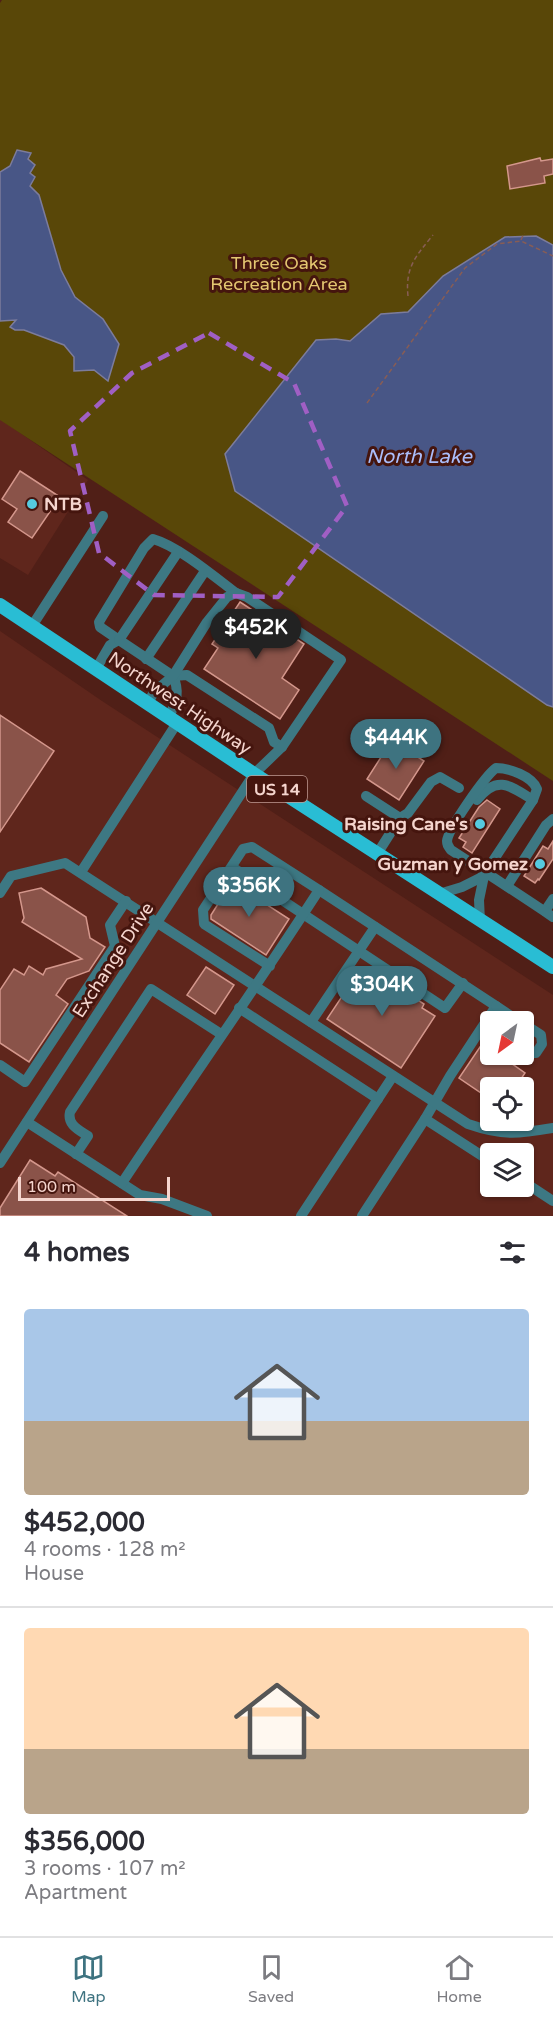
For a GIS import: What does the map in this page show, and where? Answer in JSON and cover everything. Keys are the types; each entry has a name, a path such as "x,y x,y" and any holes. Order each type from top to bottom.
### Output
{"main road":[{"name":"Northwest Highway","path":"0,605 254,774 553,967"}],"lane":[{"path":"32,626 51,600 103,516"},
{"path":"81,872 172,720 177,695 177,685 173,676 100,627 99,622 144,548 153,539 178,552 236,593"},
{"path":"96,669 110,645 119,640 178,552"},
{"path":"146,659 205,571"},
{"path":"148,703 154,692 173,676 207,622 227,597 236,593"},
{"name":"Exchange Drive","path":"0,1163 254,774 282,747 341,660 246,597 236,593"},
{"path":"173,676 187,675 260,722 269,728 274,742 282,747"},
{"path":"480,921 479,900 484,874 533,800 537,789 535,784 513,771 496,768 479,787 447,838 447,844 451,850 484,874 507,886 549,914 553,899"},
{"path":"377,854 400,818 408,813 431,782 440,777 459,788"},
{"path":"447,838 454,836 476,802 490,787 503,784 510,786 533,800"},
{"path":"366,796 400,818"},
{"path":"507,886 551,825"},
{"path":"270,966 204,924 203,910 243,849 252,847 504,1011"},
{"path":"0,893 11,876 65,863 468,1124 500,1133 533,1133 553,1128"},
{"path":"232,867 445,1008 463,983"},
{"path":"439,894 462,887 484,874"},
{"path":"122,1183 319,890"},
{"path":"0,1065 25,1082 115,946 110,925 126,902"},
{"path":"311,1022 375,927"},
{"path":"76,1154 88,1136 70,1123 70,1112 151,989 221,1034"},
{"path":"494,1011 496,1006"},
{"path":"239,1008 378,1099"},
{"path":"534,1031 541,1035 542,1044 534,1053"},
{"path":"362,1216 435,1104 450,1076 480,1035"},
{"path":"301,1216 393,1076"},
{"path":"425,1119 480,1155"},
{"path":"27,1122 140,1195 162,1199 207,1216"},
{"path":"534,1189 553,1201"}],"path":[{"path":"521,241 524,233"},
{"path":"408,296 406,280 414,258 433,235"},
{"path":"367,403 465,268 497,244 521,241 553,256"}],"highlighted area":[{"path":"209,333 294,383 347,506 278,597 154,595 99,553 70,431 132,373"}],"shaded area":[{"path":"0,419 88,480 28,575 0,558"},
{"path":"0,631 102,701 553,995 553,1216 0,1216"}],"green space":[{"name":"Three Oaks Recreation Area","path":"2,0 553,0 553,781 0,420 0,3"}],"water":[{"path":"17,150 31,153 28,159 35,165 30,173 35,177 30,186 39,195 61,270 75,297 103,319 119,344 108,381 94,370 74,371 74,357 64,345 24,330 15,330 10,327 16,320 0,321 0,172 10,166"},
{"name":"North Lake","path":"536,236 553,245 553,707 235,491 225,454 316,340 350,341 381,314 408,312 443,276 505,237"}],"building":[{"path":"540,158 541,161 553,159 553,174 544,176 545,183 510,189 507,166"},
{"name":"NTB","path":"20,471 60,497 32,538 8,522 17,509 2,499"},
{"path":"240,602 304,644 282,678 299,690 280,719 204,669 218,648 212,644"},
{"path":"0,715 54,751 0,832"},
{"path":"392,740 424,761 399,800 367,779"},
{"name":"Raising Cane's","path":"487,800 500,809 472,853 463,847 466,842 459,838 479,807"},
{"name":"Guzman y Gomez","path":"553,841 553,859 535,883 524,876 543,846 548,849"},
{"path":"232,882 289,919 266,955 211,919 211,915"},
{"path":"41,888 86,917 90,938 105,947 89,971 67,979 56,995 68,1004 29,1062 0,1043 0,990 14,969 24,975 29,966 43,975 46,969 82,959 22,922 24,918 19,893"},
{"path":"206,967 234,985 215,1014 187,995"},
{"path":"361,968 374,977 377,973 424,1004 422,1008 435,1016 401,1068 327,1019"},
{"path":"480,1047 480,1065 514,1065 525,1073 522,1077 480,1077 480,1092 459,1078"},
{"path":"30,1160 55,1176 58,1172 127,1216 0,1216 0,1208"}],"place":[{"name":"NTB","path":"32,504"},
{"name":"Raising Cane's","path":"480,824"},
{"name":"Guzman y Gomez","path":"540,864"}]}
